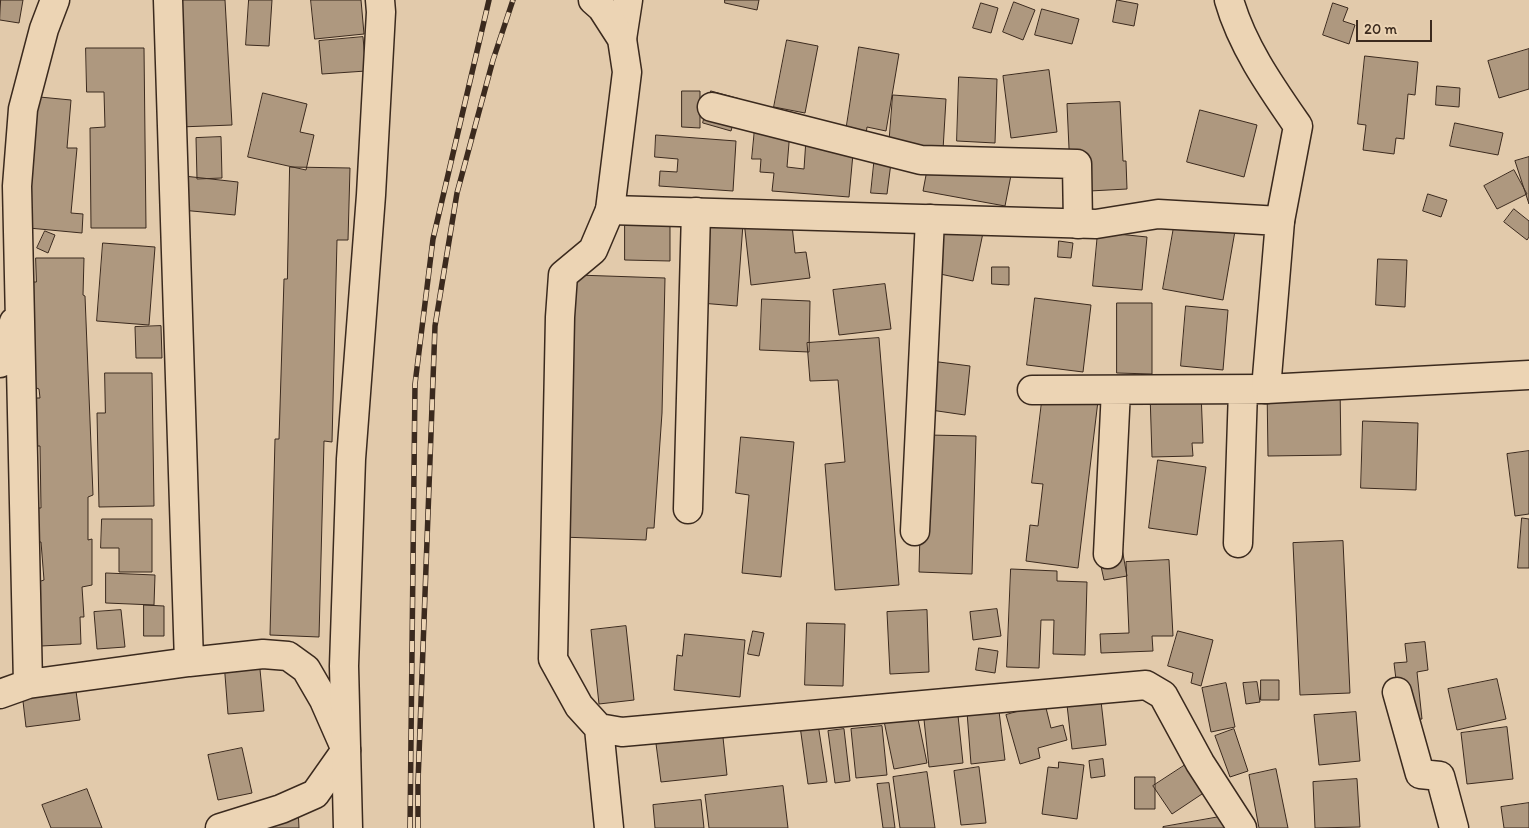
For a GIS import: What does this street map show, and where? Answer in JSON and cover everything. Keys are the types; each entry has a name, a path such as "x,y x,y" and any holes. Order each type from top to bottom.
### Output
{"street":[{"path":"28,684 17,186 23,109 44,29 55,0"},
{"path":"168,0 189,662"},
{"path":"348,828 344,666 351,459 371,194 381,12 380,0"},
{"path":"593,0 602,8 622,38"},
{"path":"608,828 598,728 579,706 553,659 559,336 563,275 593,250 610,210 626,72 622,38 628,0"},
{"path":"1229,0 1235,21 1268,83 1298,126 1280,221 1254,389 1238,543"},
{"path":"712,107 921,160 1077,164 1078,224"},
{"path":"610,210 1078,224 1096,224 1158,214 1280,221"},
{"path":"688,508 696,212"},
{"path":"915,531 930,219"},
{"path":"0,363 20,304"},
{"path":"1032,390 1254,389 1529,375"},
{"path":"1108,554 1116,390"},
{"path":"0,694 28,684 189,662 263,654 288,656 306,669 324,700 346,750"},
{"path":"598,728 622,732 1146,685 1163,695 1232,827"},
{"path":"1397,692 1420,774 1440,776 1454,828"},
{"path":"220,828 281,809 315,794 346,750"}],"building":[{"path":"1,0 23,0 19,23 0,20"},
{"path":"174,0 225,0 232,125 180,127"},
{"path":"249,0 272,0 269,46 246,45"},
{"path":"311,0 361,0 364,34 315,39"},
{"path":"725,0 759,0 757,10 725,3"},
{"path":"1117,0 1138,4 1134,26 1113,22"},
{"path":"1014,2 1035,10 1023,40 1003,32"},
{"path":"981,3 998,8 991,33 973,28"},
{"path":"1333,3 1348,8 1343,21 1355,25 1349,44 1323,35"},
{"path":"1042,9 1079,19 1072,44 1035,35"},
{"path":"363,37 366,71 322,74 319,41"},
{"path":"787,40 818,46 805,113 774,107"},
{"path":"859,47 899,54 886,131 867,127 866,134 846,131"},
{"path":"86,48 144,48 146,228 91,228 90,128 105,127 104,92 87,92"},
{"path":"1529,49 1529,89 1499,98 1488,61"},
{"path":"1365,56 1418,62 1415,95 1408,94 1404,139 1396,138 1394,154 1363,150 1366,125 1358,124"},
{"path":"1049,70 1057,132 1011,138 1003,76"},
{"path":"959,77 997,79 995,143 957,141"},
{"path":"1437,86 1460,88 1459,107 1436,105"},
{"path":"682,91 700,91 700,128 682,127"},
{"path":"711,91 740,99 731,131 703,123"},
{"path":"263,93 307,104 300,132 314,135 306,170 248,157"},
{"path":"893,95 946,99 943,150 889,146"},
{"path":"29,96 71,100 67,148 77,148 71,213 83,214 82,233 18,227"},
{"path":"1120,102 1123,161 1126,161 1127,189 1071,192 1067,104"},
{"path":"1200,110 1257,125 1244,177 1187,162"},
{"path":"1455,123 1503,133 1498,155 1450,146"},
{"path":"755,128 790,131 787,167 804,169 806,139 854,143 849,197 772,191 774,173 760,172 761,159 752,159"},
{"path":"656,135 736,141 733,191 659,186 660,171 677,172 678,159 655,157"},
{"path":"221,137 222,178 197,179 196,138"},
{"path":"876,145 893,147 887,194 871,193"},
{"path":"1529,157 1529,204 1515,161"},
{"path":"1013,165 1005,206 923,191 927,170"},
{"path":"290,167 350,168 348,240 337,240 332,442 324,441 319,637 270,635 275,439 279,439 284,279 287,279"},
{"path":"1514,170 1527,194 1497,209 1484,186"},
{"path":"184,176 238,182 235,215 181,210"},
{"path":"1428,194 1447,200 1441,217 1423,211"},
{"path":"1514,209 1529,221 1529,237 1527,240 1504,222"},
{"path":"625,213 670,214 670,261 625,260"},
{"path":"791,216 795,253 806,252 810,278 751,285 744,221"},
{"path":"936,218 984,228 973,281 926,271"},
{"path":"695,220 743,224 737,306 688,302"},
{"path":"1175,221 1235,231 1223,300 1163,289"},
{"path":"45,231 55,235 48,253 37,248"},
{"path":"1098,232 1147,237 1142,290 1093,286"},
{"path":"1059,241 1073,243 1071,258 1058,257"},
{"path":"103,243 155,247 149,325 97,321"},
{"path":"36,258 84,258 83,295 85,296 93,495 88,497 88,540 92,539 92,585 82,587 84,617 80,617 81,644 41,646 38,582 44,580 41,542 38,542 37,508 41,508 40,446 36,446 35,398 40,398 39,389 34,387 31,317 33,282 36,282"},
{"path":"1378,259 1407,260 1405,307 1376,305"},
{"path":"992,267 1009,267 1009,285 992,284"},
{"path":"577,275 665,278 662,413 654,528 647,528 646,540 561,537"},
{"path":"885,284 891,329 839,335 833,290"},
{"path":"1035,298 1091,305 1083,372 1027,365"},
{"path":"762,299 810,301 809,352 760,350"},
{"path":"1117,303 1152,303 1152,374 1117,373"},
{"path":"1186,306 1228,310 1223,370 1181,366"},
{"path":"161,326 162,358 136,358 135,327"},
{"path":"879,338 899,585 835,590 825,464 845,462 838,380 810,381 807,343"},
{"path":"923,360 970,366 965,415 917,408"},
{"path":"105,373 152,373 154,506 99,507 97,413 105,413"},
{"path":"1045,377 1100,384 1078,568 1026,561 1030,525 1038,526 1043,484 1032,483"},
{"path":"1340,385 1341,455 1268,456 1267,386"},
{"path":"1201,392 1203,443 1192,443 1193,456 1152,457 1150,393"},
{"path":"1363,421 1418,423 1416,490 1361,488"},
{"path":"928,435 976,436 972,574 919,572 922,453"},
{"path":"741,437 794,442 781,577 742,573 749,495 736,493"},
{"path":"1529,451 1529,514 1515,516 1507,454"},
{"path":"1158,460 1206,467 1197,535 1149,528"},
{"path":"1522,518 1529,519 1529,568 1518,568"},
{"path":"102,519 152,519 152,572 119,572 119,548 101,548"},
{"path":"1343,541 1350,693 1300,695 1293,543"},
{"path":"1121,543 1127,576 1104,580 1097,548"},
{"path":"1169,560 1173,636 1152,636 1153,651 1101,653 1100,634 1129,633 1126,562"},
{"path":"1011,569 1057,571 1057,581 1087,582 1085,655 1053,654 1054,620 1041,620 1039,668 1007,667"},
{"path":"106,573 155,575 154,605 106,603"},
{"path":"144,605 164,606 164,636 144,636"},
{"path":"997,609 1001,636 973,640 970,612"},
{"path":"121,610 125,647 97,649 94,612"},
{"path":"927,610 929,672 890,674 887,612"},
{"path":"807,623 845,624 843,686 805,685"},
{"path":"626,626 634,700 599,704 591,630"},
{"path":"753,631 764,633 759,656 748,654"},
{"path":"1178,631 1213,640 1201,686 1191,683 1193,673 1168,666"},
{"path":"685,634 745,640 740,697 674,690 677,655 682,656"},
{"path":"1425,642 1428,670 1417,672 1422,719 1401,721 1394,663 1407,662 1405,644"},
{"path":"979,648 998,651 995,673 976,670"},
{"path":"259,659 264,711 228,714 224,662"},
{"path":"74,677 80,720 26,727 21,684"},
{"path":"1497,679 1506,719 1457,730 1448,689"},
{"path":"1261,680 1279,680 1279,700 1261,700"},
{"path":"1257,682 1260,702 1246,704 1243,683"},
{"path":"1226,683 1235,727 1211,732 1202,688"},
{"path":"1101,701 1106,745 1072,749 1067,705"},
{"path":"1045,704 1051,728 1063,725 1067,740 1038,748 1040,758 1020,764 1006,715"},
{"path":"957,706 963,763 929,767 923,710"},
{"path":"999,711 1005,760 971,764 967,712"},
{"path":"1356,712 1360,761 1319,765 1314,715"},
{"path":"917,714 927,763 894,769 884,721"},
{"path":"818,724 827,782 808,784 800,726"},
{"path":"882,726 887,775 856,778 851,729"},
{"path":"1507,727 1513,779 1467,784 1461,733"},
{"path":"722,728 727,775 661,782 655,736"},
{"path":"844,729 850,781 835,783 828,731"},
{"path":"1234,729 1248,771 1230,777 1215,736"},
{"path":"242,748 252,793 218,800 208,755"},
{"path":"1196,758 1214,786 1172,814 1153,786"},
{"path":"1103,759 1105,776 1091,778 1089,761"},
{"path":"1059,762 1084,765 1077,819 1042,814 1048,767 1058,768"},
{"path":"979,767 986,823 961,825 954,771"},
{"path":"1276,769 1288,828 1259,828 1249,775"},
{"path":"927,772 935,828 900,828 893,777"},
{"path":"1135,777 1155,777 1155,809 1135,809"},
{"path":"1357,779 1360,827 1315,828 1313,782"},
{"path":"889,783 895,828 883,828 877,784"},
{"path":"783,786 788,828 709,828 705,795"},
{"path":"87,789 102,828 51,828 42,805"},
{"path":"701,800 704,828 655,828 653,805"},
{"path":"1529,803 1529,828 1504,828 1501,807"},
{"path":"298,807 299,828 263,828"},
{"path":"1225,816 1227,828 1163,828 1163,827"}],"railway":[{"path":"410,828 415,384 433,239 489,0"},
{"path":"418,828 418,782 435,326 457,193 493,60 513,0"}]}
